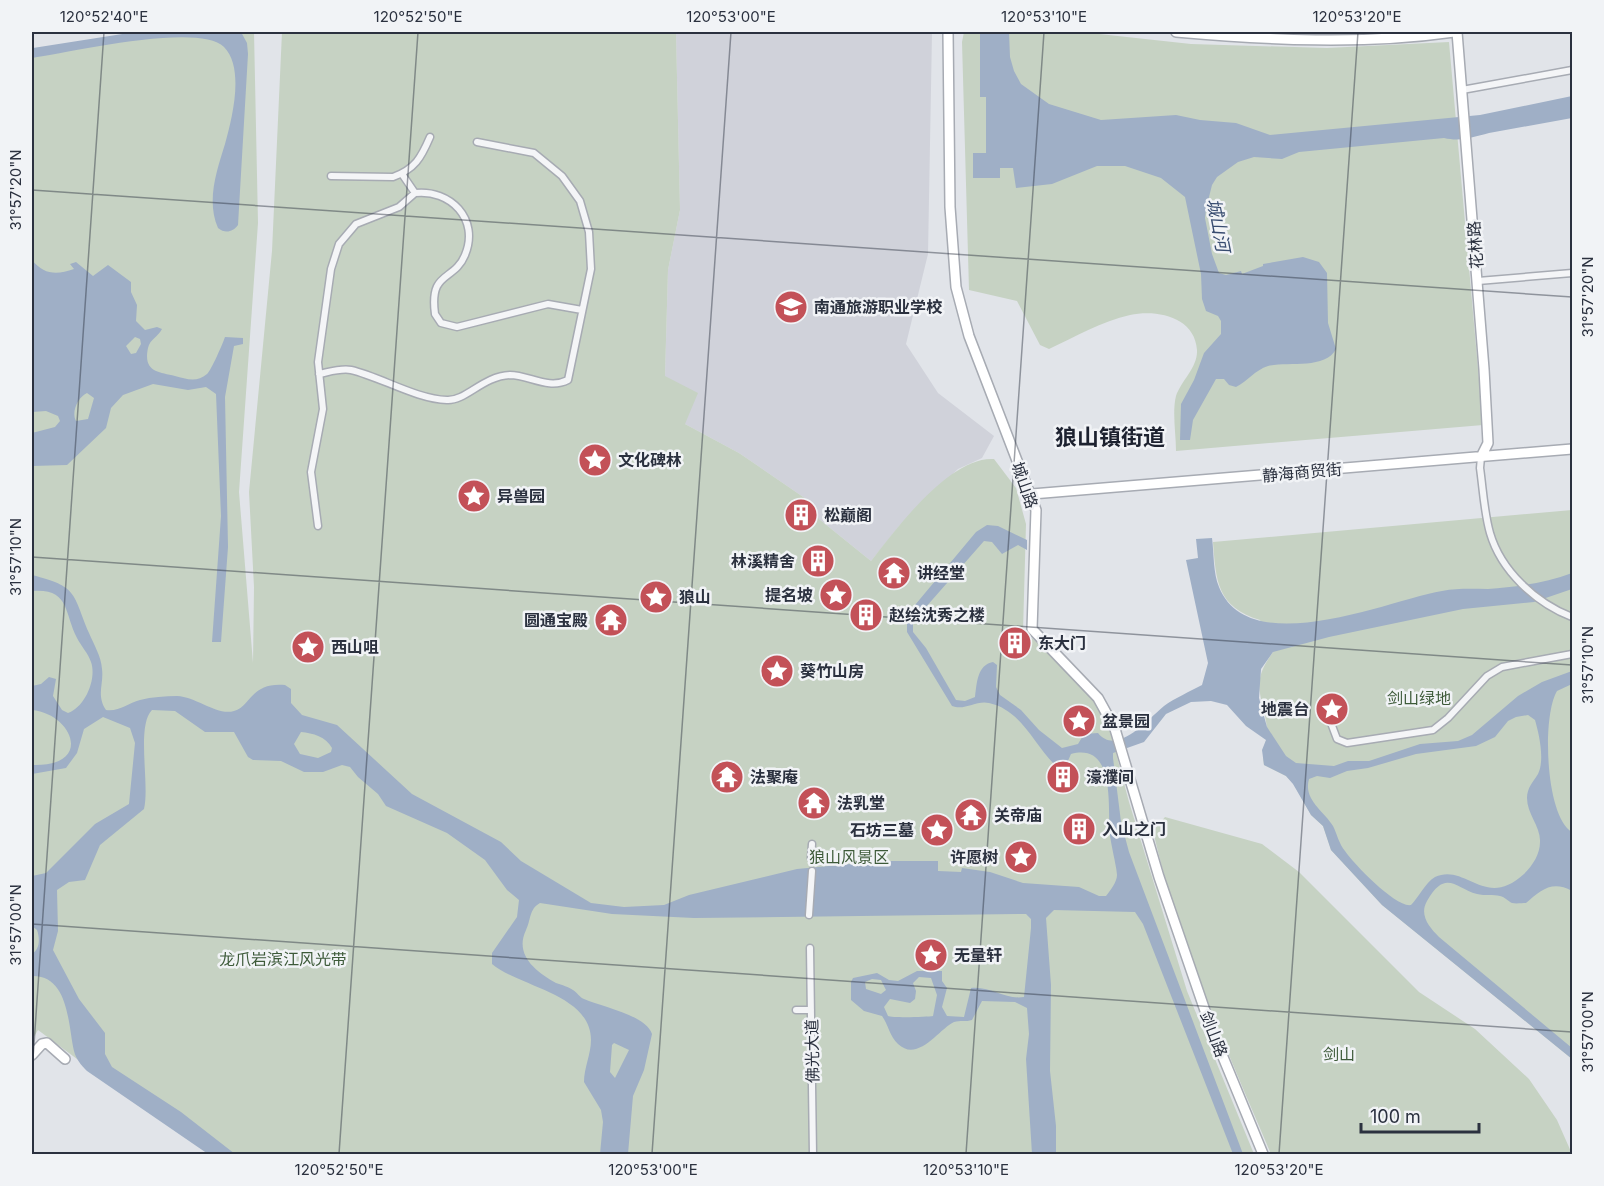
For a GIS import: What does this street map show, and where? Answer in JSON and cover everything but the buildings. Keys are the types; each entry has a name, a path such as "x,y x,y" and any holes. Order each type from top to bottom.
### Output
{"street":[{"name":"城山路","path":"948,32 950,207 956,287 969,336 986,384 1032,494 1036,510 1032,629 1098,698 1115,729 1171,911"},
{"path":"1176,32 1240,38 1329,40 1426,36 1456,32"},
{"name":"花林路","path":"1456,32 1468,152 1488,443 1481,457"},
{"path":"1462,90 1572,70"},
{"path":"331,176 393,177 402,174 418,162 430,137"},
{"path":"319,374 349,369 392,386 445,400 458,398 491,378 506,375 543,383 562,382 570,373 591,269 591,249 584,214 572,188 549,164 534,153 477,142"},
{"path":"402,174 415,193"},
{"path":"318,526 311,472 323,409 319,351 326,289 343,236 356,224 399,207 415,193 443,195 461,208 466,219 467,244 464,258 441,278 434,292 435,314 441,323 457,327 548,304 582,310"},
{"path":"1478,281 1572,273"},
{"name":"静海商贸街","path":"1032,494 1572,449"},
{"path":"1481,457 1480,468 1490,534 1505,564 1521,583 1541,600 1572,617"},
{"path":"1331,723 1337,739 1347,742 1424,733 1440,725 1475,686 1502,667 1521,661 1572,654"},
{"path":"811,858 812,844"},
{"path":"809,915 812,871"},
{"name":"剑山路","path":"1171,911 1211,1028 1263,1155"},
{"name":"佛光大道","path":"810,948 813,1155"},
{"path":"796,1010 811,1010"},
{"path":"32,1055 42,1044 47,1043 65,1059"}],"shaded area":[{"name":"南通旅游职业学校","path":"676,32 932,33 928,254 906,344 938,393 994,436 982,458 958,469 900,525 871,561 819,519 812,503 739,453 685,424 665,377 668,270 680,210"}],"green space":[{"name":"狼山风景区","path":"152,32 254,32 258,223 239,492 253,663 254,587 249,492 272,251 282,32 676,32 680,210 668,270 665,376 698,393 685,424 739,453 812,503 819,519 871,561 909,514 942,482 960,469 977,461 994,459 1016,488 1026,524 1023,631 1055,657 1096,702 1108,723 1129,802 1187,991 1254,1154 222,1154 77,1059 38,1030 32,1040 32,52"},
{"path":"964,32 1081,32 1191,44 1327,48 1449,42 1483,425 1176,451 1174,416 1176,396 1197,356 1195,339 1182,323 1173,318 1152,313 1130,315 1099,325 1049,349 1040,345 1017,301 969,290 962,42"},
{"name":"剑山绿地","path":"1572,510 1572,1059 1382,905 1331,850 1323,826 1311,815 1293,783 1286,776 1264,765 1263,754 1267,728 1260,682 1261,673 1273,652 1260,620 1235,608 1222,591 1218,580 1213,542"},
{"name":"剑山","path":"1165,817 1262,844 1299,872 1419,992 1475,1029 1529,1079 1557,1120 1572,1154 1271,1154 1205,995 1163,872 1153,831"}],"water":[{"path":"135,32 241,32 247,43 238,225 231,231 226,232 218,228 213,207 214,186 231,121 235,94 234,68 224,47 210,40 189,37 162,38 32,58 33,48"},
{"path":"980,32 1009,32 1010,57 1021,84 1049,104 1101,120 1176,115 1236,123 1270,135 1480,115 1572,96 1572,118 1461,139 1444,138 1299,152 1282,159 1254,157 1238,162 1217,177 1212,185 1205,218 1212,254 1219,273 1226,275 1241,271 1242,274 1263,266 1263,264 1303,257 1319,262 1327,273 1328,323 1336,349 1324,360 1305,364 1268,366 1236,387 1229,385 1224,379 1216,379 1193,420 1190,440 1180,440 1181,404 1194,380 1204,353 1221,334 1221,321 1218,316 1206,311 1202,299 1201,274 1185,197 1161,178 1125,166 1097,166 1052,184 1016,188 1013,168 1000,168 1000,178 973,178 973,153 986,153 986,97 980,97"},
{"path":"32,260 41,269 56,273 74,269 70,264 76,262 93,276 108,265 131,282 131,292 137,305 136,321 145,330 157,327 162,329 149,345 147,356 150,366 158,372 187,379 199,379 209,372 225,337 243,338 243,344 234,346 225,397 228,547 221,642 212,642 221,516 216,394 206,387 188,390 153,384 123,395 111,408 106,428 67,465 32,466 32,433 55,427 60,421 58,416 46,411 32,412","holes":["135,337 140,339 141,344 136,353 131,354 126,346","87,393 94,398 88,419 76,421 74,413 76,405"]},
{"path":"987,525 998,526 1027,540 1027,550 1018,545 1002,554 992,542 984,541 918,616 913,624 913,632 926,648 956,700 965,701 975,697 981,671 993,662 997,665 996,687 1000,695 1021,710 1039,730 1062,748 1078,744 1084,734 1098,733 1114,741 1123,738 1142,726 1168,703 1202,685 1208,663 1186,560 1198,558 1196,539 1212,538 1217,581 1235,609 1259,621 1289,624 1356,613 1442,591 1520,586 1572,573 1572,589 1534,602 1463,609 1329,637 1273,652 1261,669 1259,698 1267,727 1286,756 1296,763 1334,766 1348,761 1369,761 1420,744 1458,741 1472,735 1518,696 1542,682 1572,671 1572,684 1557,691 1552,704 1548,742 1551,787 1556,807 1563,822 1572,832 1572,891 1558,886 1547,888 1526,903 1512,903 1502,897 1477,894 1446,883 1434,891 1424,911 1429,925 1439,937 1572,1048 1572,1059 1382,905 1331,850 1323,826 1311,815 1293,784 1286,776 1264,765 1262,750 1266,740 1246,726 1227,705 1211,701 1191,702 1166,714 1144,742 1113,753 1113,758 1121,822 1129,852 1243,1154 1233,1154 1143,924 1135,912 1054,910 1046,918 1051,985 1050,1071 1056,1126 1056,1154 1032,1154 1026,1059 1029,1034 1027,1008 1015,1002 982,1001 972,1020 954,1022 928,1043 913,1050 906,1049 895,1041 882,1016 864,1011 851,1000 853,978 877,973 889,980 898,981 917,971 942,971 942,981 947,988 942,1007 947,1016 964,1017 971,988 985,989 1011,997 1024,997 1031,928 1031,919 1026,914 694,918 612,914 540,903 532,912 523,939 525,955 529,962 548,979 571,989 582,998 633,1017 648,1027 652,1034 644,1070 633,1096 628,1154 600,1154 603,1122 601,1110 584,1082 591,1045 588,1024 567,1002 492,964 492,953 517,917 519,900 507,890 485,860 447,833 386,806 378,794 350,767 342,765 323,772 304,772 281,761 253,760 248,757 234,732 205,732 175,711 152,710 147,718 144,742 146,786 144,809 100,845 85,880 69,882 57,890 58,931 53,950 79,999 105,1033 105,1054 112,1067 181,1112 235,1154 208,1154 87,1071 75,1054 65,1003 60,992 44,978 32,976 32,954 38,947 39,940 37,930 32,926 32,876 46,873 95,824 129,804 135,743 130,728 103,717 84,729 77,753 66,768 32,774 32,765 51,763 64,758 70,750 71,740 58,721 32,710 32,686 41,684 49,677 56,679 53,696 62,710 68,713 80,705 88,692 92,669 90,659 73,629 64,604 53,594 32,591 32,575 58,583 66,588 76,600 100,660 101,699 106,710 119,709 145,699 177,696 227,712 240,709 253,695 265,687 285,685 291,689 291,703 302,715 337,725 412,794 501,842 521,861 591,903 624,907 664,905 689,895 797,869 882,861 938,861 938,871 961,872 962,868 990,872 1023,883 1079,887 1099,896 1106,896 1115,883 1117,875 1110,835 1107,780 1096,758 1086,753 1071,754 1067,763 1054,764 1026,728 1000,707 984,702 961,707 952,706 907,632 907,618 910,611 976,532","holes":["1528,715 1535,720 1540,740 1540,768 1527,794 1529,810 1540,836 1540,842 1539,851 1533,863 1524,874 1510,884 1498,888 1487,887 1446,874 1431,880 1411,905 1404,904 1386,893 1350,857 1341,845 1333,826 1315,805 1309,793 1309,779 1317,776 1330,778 1347,771 1368,768 1416,754 1476,746 1495,737 1508,721","301,732 319,736 332,748 331,752 318,758 300,754 294,744","919,977 931,978 937,995 933,1016 888,1016 884,1007 890,999 910,1003 915,999 916,991 913,983","872,979 881,980 886,990 881,994 866,989 865,982","614,1043 629,1050 615,1078 610,1072 612,1045"]}],"place":[{"name":"南通旅游职业学校","path":"791,307"},
{"name":"文化碑林","path":"595,460"},
{"name":"异兽园","path":"474,496"},
{"name":"松巅阁","path":"801,515"},
{"name":"林溪精舍","path":"818,561"},
{"name":"讲经堂","path":"894,573"},
{"name":"提名坡","path":"836,595"},
{"name":"狼山","path":"656,597"},
{"name":"赵绘沈秀之楼","path":"866,615"},
{"name":"圆通宝殿","path":"611,620"},
{"name":"东大门","path":"1015,643"},
{"name":"西山咀","path":"308,647"},
{"name":"葵竹山房","path":"777,671"},
{"name":"地震台","path":"1332,709"},
{"name":"盆景园","path":"1079,721"},
{"name":"法聚庵","path":"727,777"},
{"name":"濠濮间","path":"1063,777"},
{"name":"法乳堂","path":"814,803"},
{"name":"关帝庙","path":"971,815"},
{"name":"入山之门","path":"1079,829"},
{"name":"石坊三墓","path":"937,830"},
{"name":"许愿树","path":"1021,857"},
{"name":"无量轩","path":"931,955"}],"district":[{"name":"狼山镇街道","path":"1110,437"}],"water label":[{"name":"城山河","path":"1218,225"}],"park label":[{"name":"龙爪岩滨江风光带","path":"283,959"}]}
